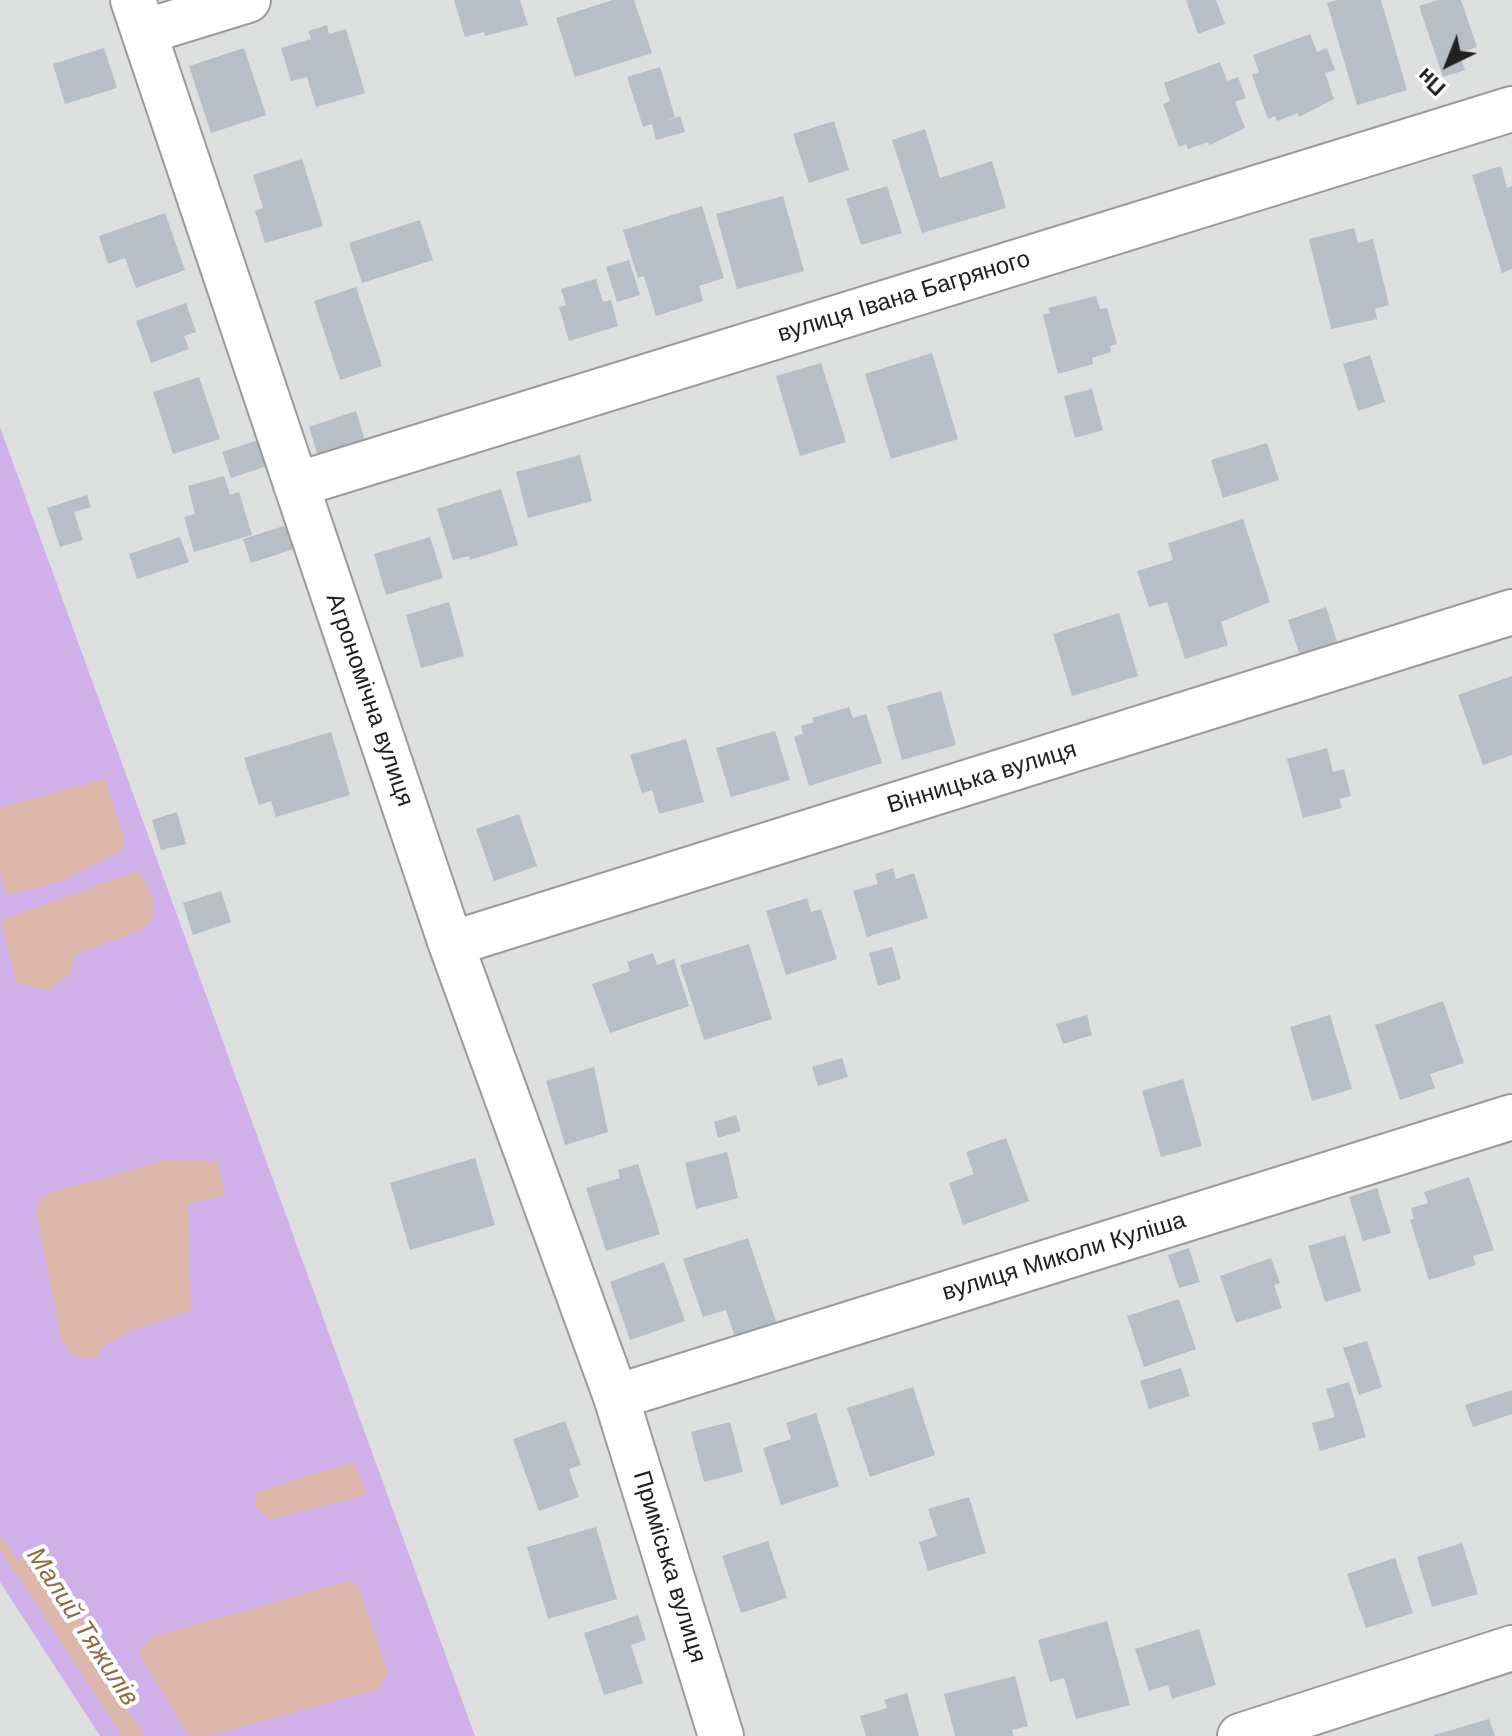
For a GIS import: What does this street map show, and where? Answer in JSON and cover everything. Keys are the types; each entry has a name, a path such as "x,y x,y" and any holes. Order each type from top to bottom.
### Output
{"street":[{"path":"138,16 248,0"},
{"name":"Агрономічна вулиця","path":"138,16 451,944 616,1397"},
{"name":"вулиця Івана Багряного","path":"296,485 1512,109"},
{"name":"Вінницька вулиця","path":"451,944 1512,612"},
{"name":"вулиця Миколи Куліша","path":"616,1397 1512,1117"},
{"name":"Приміська вулиця","path":"616,1397 721,1736"},
{"path":"1240,1736 1512,1648"}],"shaded area":[{"path":"0,0 1512,0 1512,1736 475,1736 0,427"},
{"path":"0,427 475,1736 100,1736 0,1582"},
{"path":"0,1582 100,1736 0,1736"}],"water":[{"path":"104,779 124,835 122,850 59,882 7,895 0,873 0,807"},
{"path":"139,870 154,901 152,919 141,930 75,954 71,972 49,990 16,983 1,920"},
{"path":"165,1160 219,1161 224,1196 188,1203 191,1310 132,1330 101,1347 98,1358 76,1356 61,1339 36,1212 39,1199 52,1192"},
{"path":"353,1462 367,1494 269,1520 255,1507 255,1492"},
{"path":"31,1554 48,1562 118,1681 118,1696 145,1736 122,1736 12,1566 13,1562"},
{"path":"347,1581 358,1585 388,1673 378,1689 208,1736 193,1736 185,1731 138,1651 152,1637"}],"building":[{"path":"454,0 520,0 528,25 485,36 484,32 465,37"},
{"path":"613,0 634,0 652,53 575,77 556,18"},
{"path":"1186,0 1216,0 1225,24 1198,34"},
{"path":"1337,0 1381,0 1407,90 1357,105 1327,3"},
{"path":"1438,0 1461,0 1477,47 1459,53 1465,70 1443,77 1419,6"},
{"path":"327,25 329,34 346,29 365,93 316,107 307,77 291,81 281,48 311,39 308,31"},
{"path":"1310,34 1317,52 1327,48 1335,70 1325,73 1334,99 1299,117 1298,113 1277,121 1275,116 1268,119 1252,75 1259,72 1253,55"},
{"path":"104,48 117,88 65,104 53,64"},
{"path":"244,48 266,115 211,133 189,66"},
{"path":"1220,62 1227,81 1238,77 1246,98 1235,102 1245,128 1210,145 1208,142 1188,149 1186,144 1179,147 1163,104 1170,101 1164,83"},
{"path":"660,67 675,117 663,122 680,116 685,132 656,140 652,124 643,127 627,77"},
{"path":"834,121 849,170 809,183 793,134"},
{"path":"925,129 940,178 992,161 1006,208 922,233 892,140"},
{"path":"302,159 323,226 265,243 255,211 263,208 253,175"},
{"path":"1501,166 1507,188 1512,186 1512,269 1502,273 1472,175"},
{"path":"887,186 902,233 861,245 846,199"},
{"path":"783,196 804,271 737,289 716,214"},
{"path":"702,206 724,278 699,286 703,301 656,316 644,276 638,278 623,230"},
{"path":"165,213 185,270 136,288 125,258 108,264 99,236"},
{"path":"420,220 433,260 362,283 349,243"},
{"path":"1354,228 1358,243 1373,239 1389,305 1375,309 1377,319 1331,329 1309,239"},
{"path":"629,260 640,295 617,302 606,267"},
{"path":"596,279 603,302 611,300 618,326 569,341 559,307 566,305 561,289"},
{"path":"356,287 382,366 340,380 314,301"},
{"path":"1096,296 1100,309 1107,308 1117,344 1110,346 1111,352 1092,358 1093,364 1058,374 1043,315 1050,313 1048,308"},
{"path":"186,303 196,332 184,336 189,349 151,363 136,321"},
{"path":"932,353 958,439 891,459 865,374"},
{"path":"1370,355 1385,402 1358,411 1343,364"},
{"path":"821,363 846,442 800,456 776,376"},
{"path":"199,377 220,439 173,454 153,392"},
{"path":"1092,389 1103,430 1075,438 1064,396"},
{"path":"356,411 366,444 319,459 309,427"},
{"path":"258,440 267,466 231,478 222,452"},
{"path":"1267,443 1279,480 1223,498 1211,460"},
{"path":"580,455 592,501 528,518 516,472"},
{"path":"224,476 230,495 239,492 252,535 194,552 184,517 195,514 188,486"},
{"path":"501,489 518,545 470,560 469,556 453,560 437,509"},
{"path":"87,495 91,507 74,512 83,540 60,547 47,508"},
{"path":"1243,519 1270,602 1221,622 1228,645 1185,659 1167,602 1149,607 1137,571 1173,560 1168,543"},
{"path":"287,525 294,549 251,563 243,539"},
{"path":"180,537 189,562 137,579 129,554"},
{"path":"430,537 443,578 386,595 374,554"},
{"path":"449,602 464,656 421,668 406,615"},
{"path":"1326,607 1339,648 1302,661 1288,620"},
{"path":"1119,613 1138,676 1072,696 1053,634"},
{"path":"1512,676 1512,755 1483,765 1458,695"},
{"path":"941,691 956,745 902,760 887,706"},
{"path":"849,707 853,718 866,714 882,763 809,786 794,737 803,734 801,726 814,722 812,718"},
{"path":"775,731 790,780 731,797 716,748"},
{"path":"331,732 350,795 276,817 271,801 259,805 244,758"},
{"path":"686,739 704,802 659,814 652,790 642,793 630,755"},
{"path":"1327,748 1333,772 1344,769 1351,796 1339,799 1342,808 1303,818 1287,759"},
{"path":"177,812 186,844 161,850 152,820"},
{"path":"519,814 537,866 494,881 476,829"},
{"path":"893,868 896,879 914,873 928,918 867,937 853,891 878,884 875,874"},
{"path":"221,891 231,922 193,935 183,903"},
{"path":"807,898 811,912 821,909 837,959 786,975 766,911"},
{"path":"749,944 772,1019 704,1040 680,965"},
{"path":"892,947 901,979 878,986 869,953"},
{"path":"653,953 657,965 674,959 689,1006 610,1033 592,984 630,971 627,962"},
{"path":"1443,1001 1464,1063 1430,1074 1435,1088 1400,1100 1375,1025"},
{"path":"1087,1015 1092,1035 1063,1044 1056,1024"},
{"path":"1330,1015 1352,1089 1312,1101 1290,1027"},
{"path":"842,1058 848,1077 818,1086 812,1067"},
{"path":"594,1067 608,1132 565,1145 546,1081"},
{"path":"1183,1079 1202,1146 1161,1157 1142,1091"},
{"path":"736,1115 741,1131 718,1138 714,1122"},
{"path":"1006,1138 1029,1201 963,1225 949,1183 974,1174 966,1152"},
{"path":"727,1152 738,1198 696,1209 685,1163"},
{"path":"475,1158 495,1225 410,1250 390,1183"},
{"path":"638,1164 660,1234 606,1251 586,1188 620,1178 618,1170"},
{"path":"1469,1177 1494,1250 1473,1256 1476,1265 1429,1280 1410,1220 1414,1219 1411,1208 1428,1203 1424,1192"},
{"path":"1377,1188 1391,1233 1363,1241 1349,1197"},
{"path":"1345,1235 1361,1291 1325,1302 1308,1246"},
{"path":"748,1238 778,1327 736,1340 726,1310 703,1317 683,1259"},
{"path":"1189,1248 1200,1282 1179,1288 1168,1255"},
{"path":"1271,1258 1280,1283 1274,1285 1282,1308 1236,1323 1220,1276"},
{"path":"664,1262 685,1321 630,1340 610,1282"},
{"path":"1179,1299 1196,1349 1144,1367 1127,1316"},
{"path":"1367,1341 1382,1387 1359,1395 1343,1348"},
{"path":"1181,1368 1190,1396 1149,1409 1140,1381"},
{"path":"1349,1382 1366,1437 1320,1451 1312,1423 1335,1417 1326,1389"},
{"path":"913,1387 935,1455 870,1477 847,1408"},
{"path":"1512,1390 1512,1414 1473,1427 1465,1405"},
{"path":"816,1413 839,1486 781,1505 763,1448 791,1439 786,1423"},
{"path":"565,1421 581,1465 569,1469 579,1497 539,1511 513,1439"},
{"path":"730,1422 743,1472 704,1482 691,1432"},
{"path":"969,1497 986,1553 928,1571 919,1542 937,1536 928,1509"},
{"path":"596,1527 617,1599 548,1619 527,1547"},
{"path":"768,1541 787,1598 741,1613 722,1556"},
{"path":"1462,1543 1478,1594 1432,1607 1417,1557"},
{"path":"1395,1558 1413,1613 1366,1628 1347,1574"},
{"path":"638,1615 646,1640 631,1645 643,1683 604,1695 584,1633"},
{"path":"1107,1621 1130,1705 1076,1719 1064,1678 1050,1682 1038,1640"},
{"path":"1199,1629 1216,1685 1172,1699 1168,1685 1149,1691 1135,1649"},
{"path":"1015,1676 1028,1726 1012,1730 1013,1736 955,1736 944,1694"},
{"path":"907,1693 919,1736 866,1736 860,1716 887,1708 884,1700"},
{"path":"1489,1719 1495,1736 1434,1736 1434,1735"}],"waterway":[{"name":"Малий Тяжилів","path":"0,1542 18,1570"}]}
